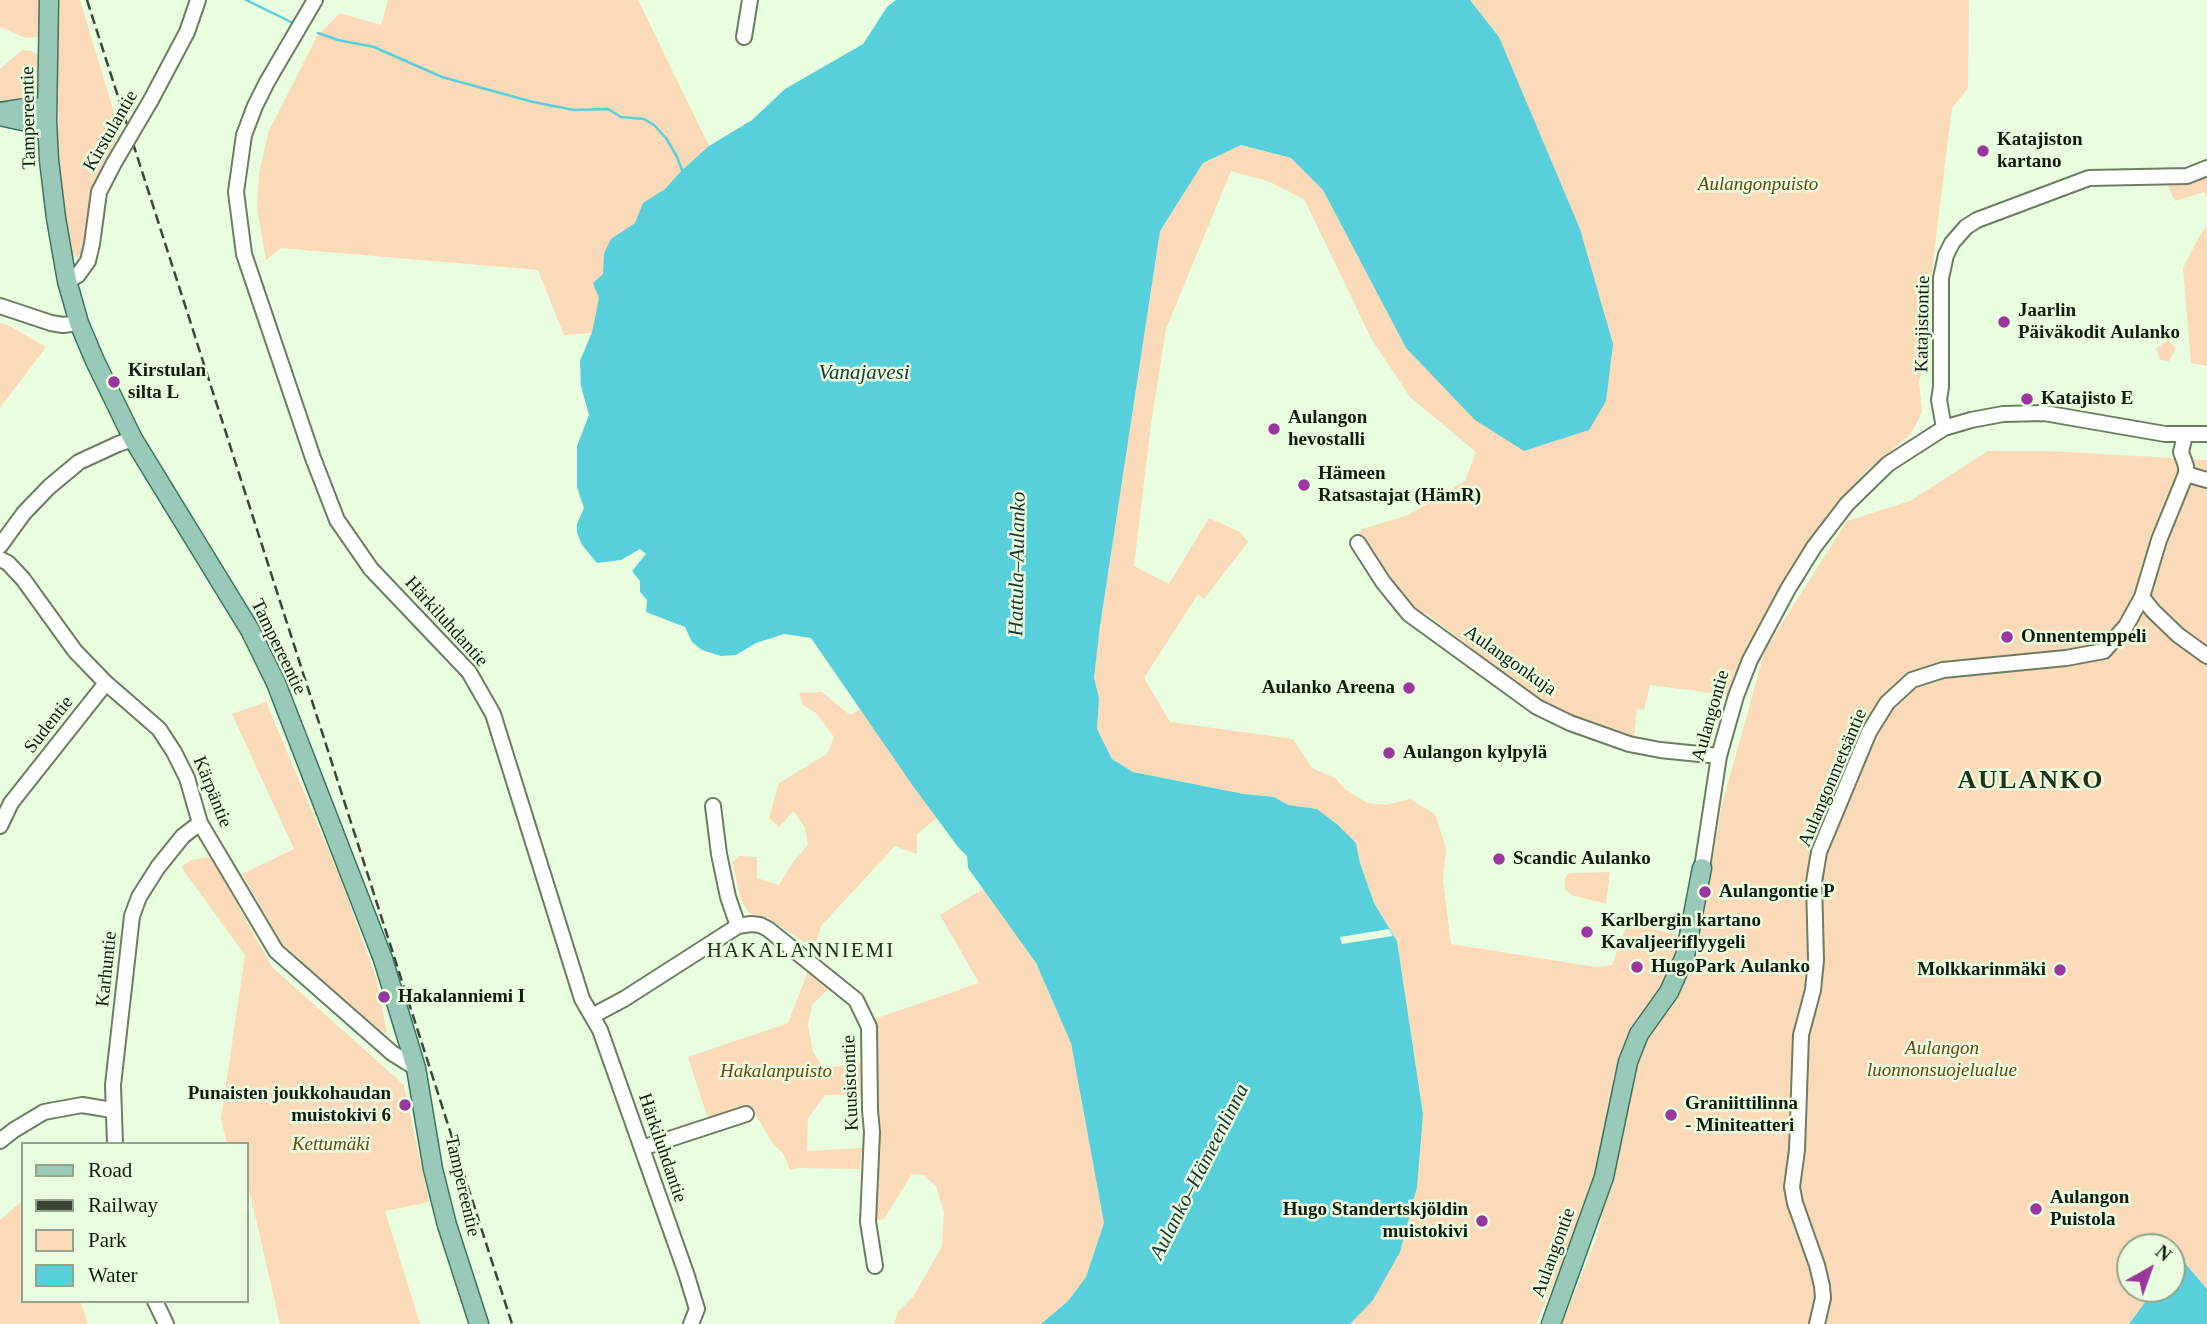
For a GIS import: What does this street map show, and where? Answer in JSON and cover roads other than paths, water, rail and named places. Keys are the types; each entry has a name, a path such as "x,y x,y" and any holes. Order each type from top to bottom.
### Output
{"main road":[{"name":"Tampereentie","path":"49,0 47,115 56,218 67,281 79,323 134,439 263,654 383,958 416,1068 433,1169 447,1225 479,1324"},
{"path":"0,114 26,122 47,115"},
{"name":"Aulangontie","path":"1551,1324 1604,1177 1628,1062 1639,1034 1669,992 1685,956 1702,868"}],"street":[{"name":"Kirstulantie","path":"67,281 78,275 88,261 99,192 187,32 198,0"},
{"name":"Härkiluhdantie","path":"315,0 267,82 244,135 236,192 244,254 313,458 337,520 371,569 469,672 493,714 583,999 600,1030 696,1309 691,1324"},
{"path":"744,37 750,0"},
{"name":"Katajistontie","path":"1944,428 1939,400 1941,278 1952,243 1966,227 1977,219 2089,178 2187,176 2207,168"},
{"path":"0,306 51,323 79,323"},
{"name":"Aulangontie","path":"1702,868 1719,756 1736,696 1750,660 1787,589 1814,547 1847,504 1888,464 1944,428 2003,414 2044,413 2136,430 2185,435 2205,433"},
{"path":"2185,435 2192,453 2186,470 2207,480"},
{"path":"0,545 49,486 79,463 134,439"},
{"name":"Aulangonmetsäntie","path":"1817,1324 1823,1298 1822,1286 1792,1187 1797,1150 1801,1035 1813,990 1816,960 1814,882 1819,852 1869,732 1887,702 1912,680 1942,670 1974,665 2066,658 2104,651 2126,626 2142,597 2158,540 2186,470"},
{"name":"Aulangonkuja","path":"1358,543 1383,582 1409,614 1536,707 1570,723 1629,744 1719,756"},
{"name":"Kärpäntie","path":"0,559 8,563 23,579 75,651 159,729 187,778 200,823 276,951 393,1053 416,1068"},
{"path":"2142,597 2178,635 2207,656"},
{"name":"Sudentie","path":"0,826 12,803 106,682"},
{"path":"592,1016 657,979 738,926 728,897 719,854 713,806"},
{"name":"Karhuntie","path":"115,1142 113,1085 132,916 139,897 158,867 183,836 200,823"},
{"name":"Kuusistontie","path":"738,926 760,925 768,929 856,1000 864,1013 869,1027 872,1132 868,1222 875,1266"},
{"path":"0,1141 44,1112 82,1105 113,1110"},
{"path":"642,1148 746,1114"},
{"path":"156,1303 166,1324"}],"water":[{"name":"Vanajavesi","path":"896,0 1470,0 1499,37 1580,229 1613,344 1606,401 1589,430 1524,451 1475,420 1406,348 1323,190 1291,158 1241,145 1203,163 1160,231 1100,626 1094,678 1099,698 1097,729 1112,759 1133,772 1244,794 1274,797 1288,805 1317,809 1356,843 1374,903 1397,941 1423,1114 1417,1187 1400,1252 1373,1300 1350,1324 1041,1324 1068,1301 1086,1277 1104,1223 1071,1043 1036,963 968,868 967,856 913,786 811,638 784,634 756,643 736,655 721,656 702,650 692,642 685,627 646,612 647,600 640,592 640,581 632,571 646,554 640,549 621,560 597,563 582,545 577,533 577,524 584,508 577,487 577,446 589,415 581,386 580,361 592,332 599,298 593,283 603,274 604,253 611,239 635,223 643,203 665,189 709,146 752,120 785,89 863,44 887,7"},
{"path":"2186,1264 2207,1289 2207,1324 2129,1324 2145,1303 2186,1303"}],"waterway":[{"path":"246,0 293,23"},
{"path":"318,33 374,47 442,77 533,102 574,110 608,109 621,117 644,119 666,138 682,170"}],"railway":[{"path":"87,0 512,1324"}],"place":[{"name":"Katajiston kartano","path":"1983,151"},
{"name":"Jaarlin Päiväkodit Aulanko","path":"2004,322"},
{"name":"Kirstulan silta L","path":"114,382"},
{"name":"Katajisto E","path":"2027,399"},
{"name":"Aulangon hevostalli","path":"1274,429"},
{"name":"Hämeen Ratsastajat (HämR)","path":"1304,485"},
{"name":"Onnentemppeli","path":"2007,637"},
{"name":"Aulanko Areena","path":"1409,688"},
{"name":"Aulangon kylpylä","path":"1389,753"},
{"name":"Scandic Aulanko","path":"1499,859"},
{"name":"Aulangontie P","path":"1705,892"},
{"name":"Karlbergin kartano Kavaljeeriflyygeli","path":"1587,932"},
{"name":"HugoPark Aulanko","path":"1637,967"},
{"name":"Molkkarinmäki","path":"2060,970"},
{"name":"Hakalanniemi I","path":"384,997"},
{"name":"Punaisten joukkohaudan muistokivi 6","path":"405,1105"},
{"name":"Graniittilinna - Miniteatteri","path":"1671,1115"},
{"name":"Aulangon Puistola","path":"2036,1209"},
{"name":"Hugo Standertskjöldin muistokivi","path":"1482,1221"}],"district":[{"name":"AULANKO","path":"2031,781"},
{"name":"HAKALANNIEMI","path":"801,951"}],"park label":[{"name":"Aulangonpuisto","path":"1758,185"},
{"name":"Aulangon luonnonsuojelualue","path":"1942,1060"},
{"name":"Hakalanpuisto","path":"776,1072"},
{"name":"Kettumäki","path":"331,1145"}],"water label":[{"name":"Hattula–Aulanko","path":"1018,564"},
{"name":"Aulanko–Hämeenlinna","path":"1200,1172"}]}
